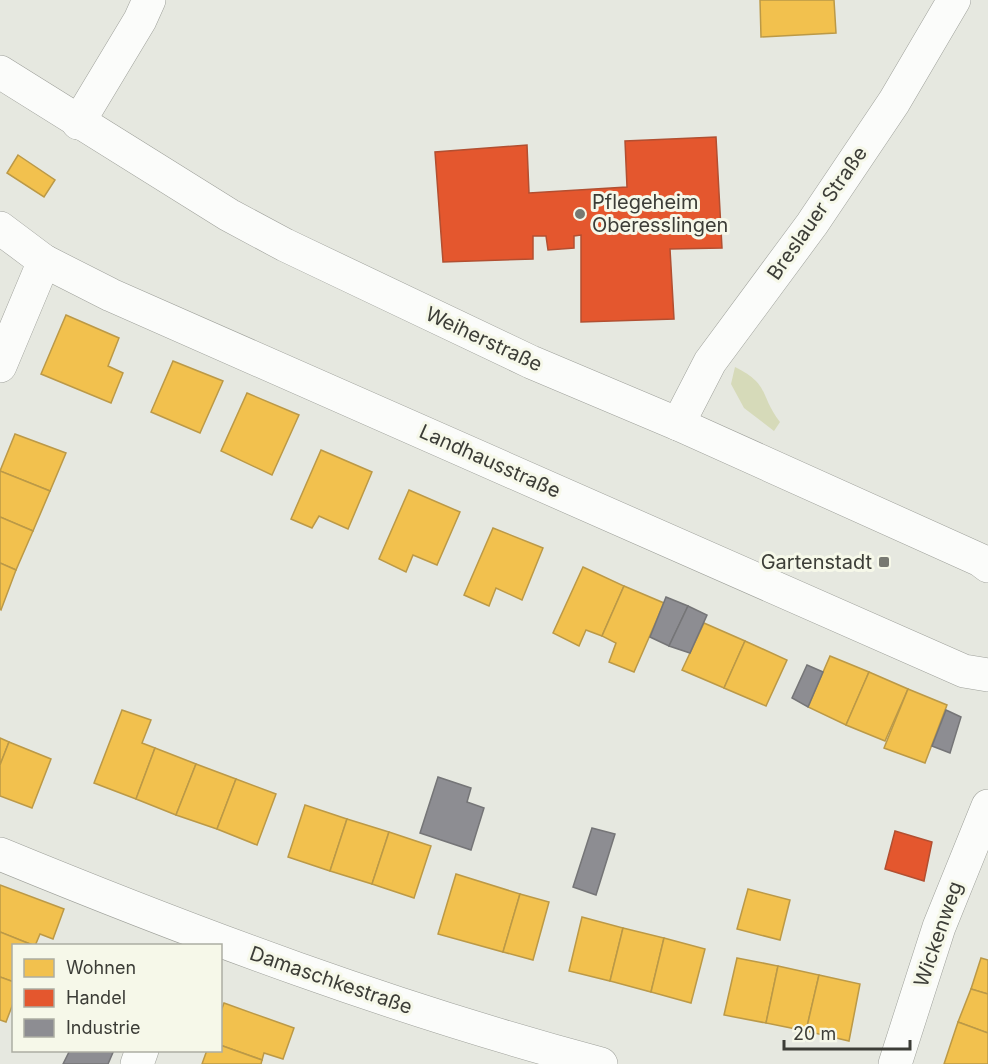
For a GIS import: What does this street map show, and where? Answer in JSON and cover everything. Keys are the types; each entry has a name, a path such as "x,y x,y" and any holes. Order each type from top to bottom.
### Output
{"street":[{"path":"78,123 140,20 149,0"},
{"name":"Breslauer Straße","path":"678,424 710,362 812,224 881,121 954,0"},
{"name":"Weiherstraße","path":"0,72 78,123 229,215 285,245 531,362 678,424 981,560 988,566"},
{"name":"Landhausstraße","path":"0,228 44,261 111,295 964,671 988,675"},
{"path":"0,366 44,261"},
{"name":"Wickenweg","path":"895,1064 939,927 988,806"},
{"name":"Damaschkestraße","path":"0,854 186,938 205,944"},
{"name":"Damaschkestraße","path":"222,949 351,989 520,1054 600,1064"}],"green space":[{"path":"735,367 760,385 780,422 774,431 744,408 731,384"}],"building: Wohnen":[{"path":"760,0 834,0 836,33 761,37"},
{"path":"18,155 55,180 44,197 7,173"},
{"path":"66,315 119,338 108,366 123,373 111,403 41,374"},
{"path":"173,361 223,381 200,433 151,412"},
{"path":"247,393 299,415 272,475 221,451"},
{"path":"15,434 66,453 50,491 0,471"},
{"path":"321,450 372,472 348,529 319,516 312,528 291,519"},
{"path":"0,471 50,491 33,531 0,517"},
{"path":"409,490 460,512 437,565 413,555 406,572 379,559"},
{"path":"0,517 33,531 16,570 0,563"},
{"path":"493,528 543,548 522,600 496,588 489,606 464,595"},
{"path":"0,563 16,570 1,610 0,609"},
{"path":"583,567 624,586 602,636 586,630 579,646 553,633"},
{"path":"624,586 664,603 634,672 609,662 616,643 602,636"},
{"path":"704,623 745,641 724,688 682,670"},
{"path":"745,641 787,660 766,706 724,688"},
{"path":"830,656 869,672 846,725 808,707"},
{"path":"869,672 908,689 885,741 846,725"},
{"path":"908,689 947,705 925,763 884,748"},
{"path":"122,710 151,720 142,743 155,748 136,799 94,783"},
{"path":"0,738 9,742 0,765"},
{"path":"9,742 51,759 32,808 0,796 0,765"},
{"path":"155,748 196,764 176,815 136,799"},
{"path":"196,764 236,779 217,829 176,815"},
{"path":"236,779 276,794 257,845 217,829"},
{"path":"305,805 347,819 330,871 288,857"},
{"path":"347,819 389,832 372,884 330,871"},
{"path":"389,832 431,846 414,898 372,884"},
{"path":"456,874 520,894 503,952 438,934"},
{"path":"0,885 64,909 53,939 40,934 36,944 30,944 0,932"},
{"path":"748,889 790,900 780,940 737,929"},
{"path":"520,894 549,902 533,960 503,952"},
{"path":"582,917 623,928 610,981 569,971"},
{"path":"623,928 664,938 651,992 610,981"},
{"path":"0,932 30,944 12,944 12,981 0,977"},
{"path":"664,938 705,949 691,1003 651,992"},
{"path":"737,958 778,966 766,1023 724,1015"},
{"path":"981,958 988,960 988,994 971,989"},
{"path":"778,966 819,975 806,1031 766,1023"},
{"path":"819,975 860,984 849,1041 806,1031"},
{"path":"0,977 12,981 12,1006 6,1022 0,1020"},
{"path":"971,989 988,994 988,1033 958,1022"},
{"path":"224,1003 294,1028 283,1059 264,1053 262,1060 222,1046"},
{"path":"958,1022 988,1033 988,1064 944,1064"},
{"path":"222,1046 262,1060 261,1064 202,1064 206,1052 222,1052"}],"building: Handel":[{"name":"Pflegeheim Oberesslingen","path":"716,137 722,248 670,249 674,319 581,322 581,235 574,236 574,248 548,250 546,236 533,236 533,259 443,262 435,152 527,145 529,193 627,187 625,141"},
{"path":"895,831 932,842 924,881 885,869"}],"building: Industrie":[{"path":"666,597 688,606 669,646 650,637"},
{"path":"688,606 707,615 690,653 669,646"},
{"path":"807,665 823,672 808,707 792,698"},
{"path":"946,710 961,717 950,753 932,746"},
{"path":"438,777 471,788 467,802 484,808 471,850 420,833"},
{"path":"592,828 615,834 596,895 573,887"},
{"path":"69,1052 113,1052 108,1064 63,1064"}],"place":[{"name":"Pflegeheim Oberesslingen","path":"580,214"},
{"name":"Gartenstadt","path":"884,562"}]}
